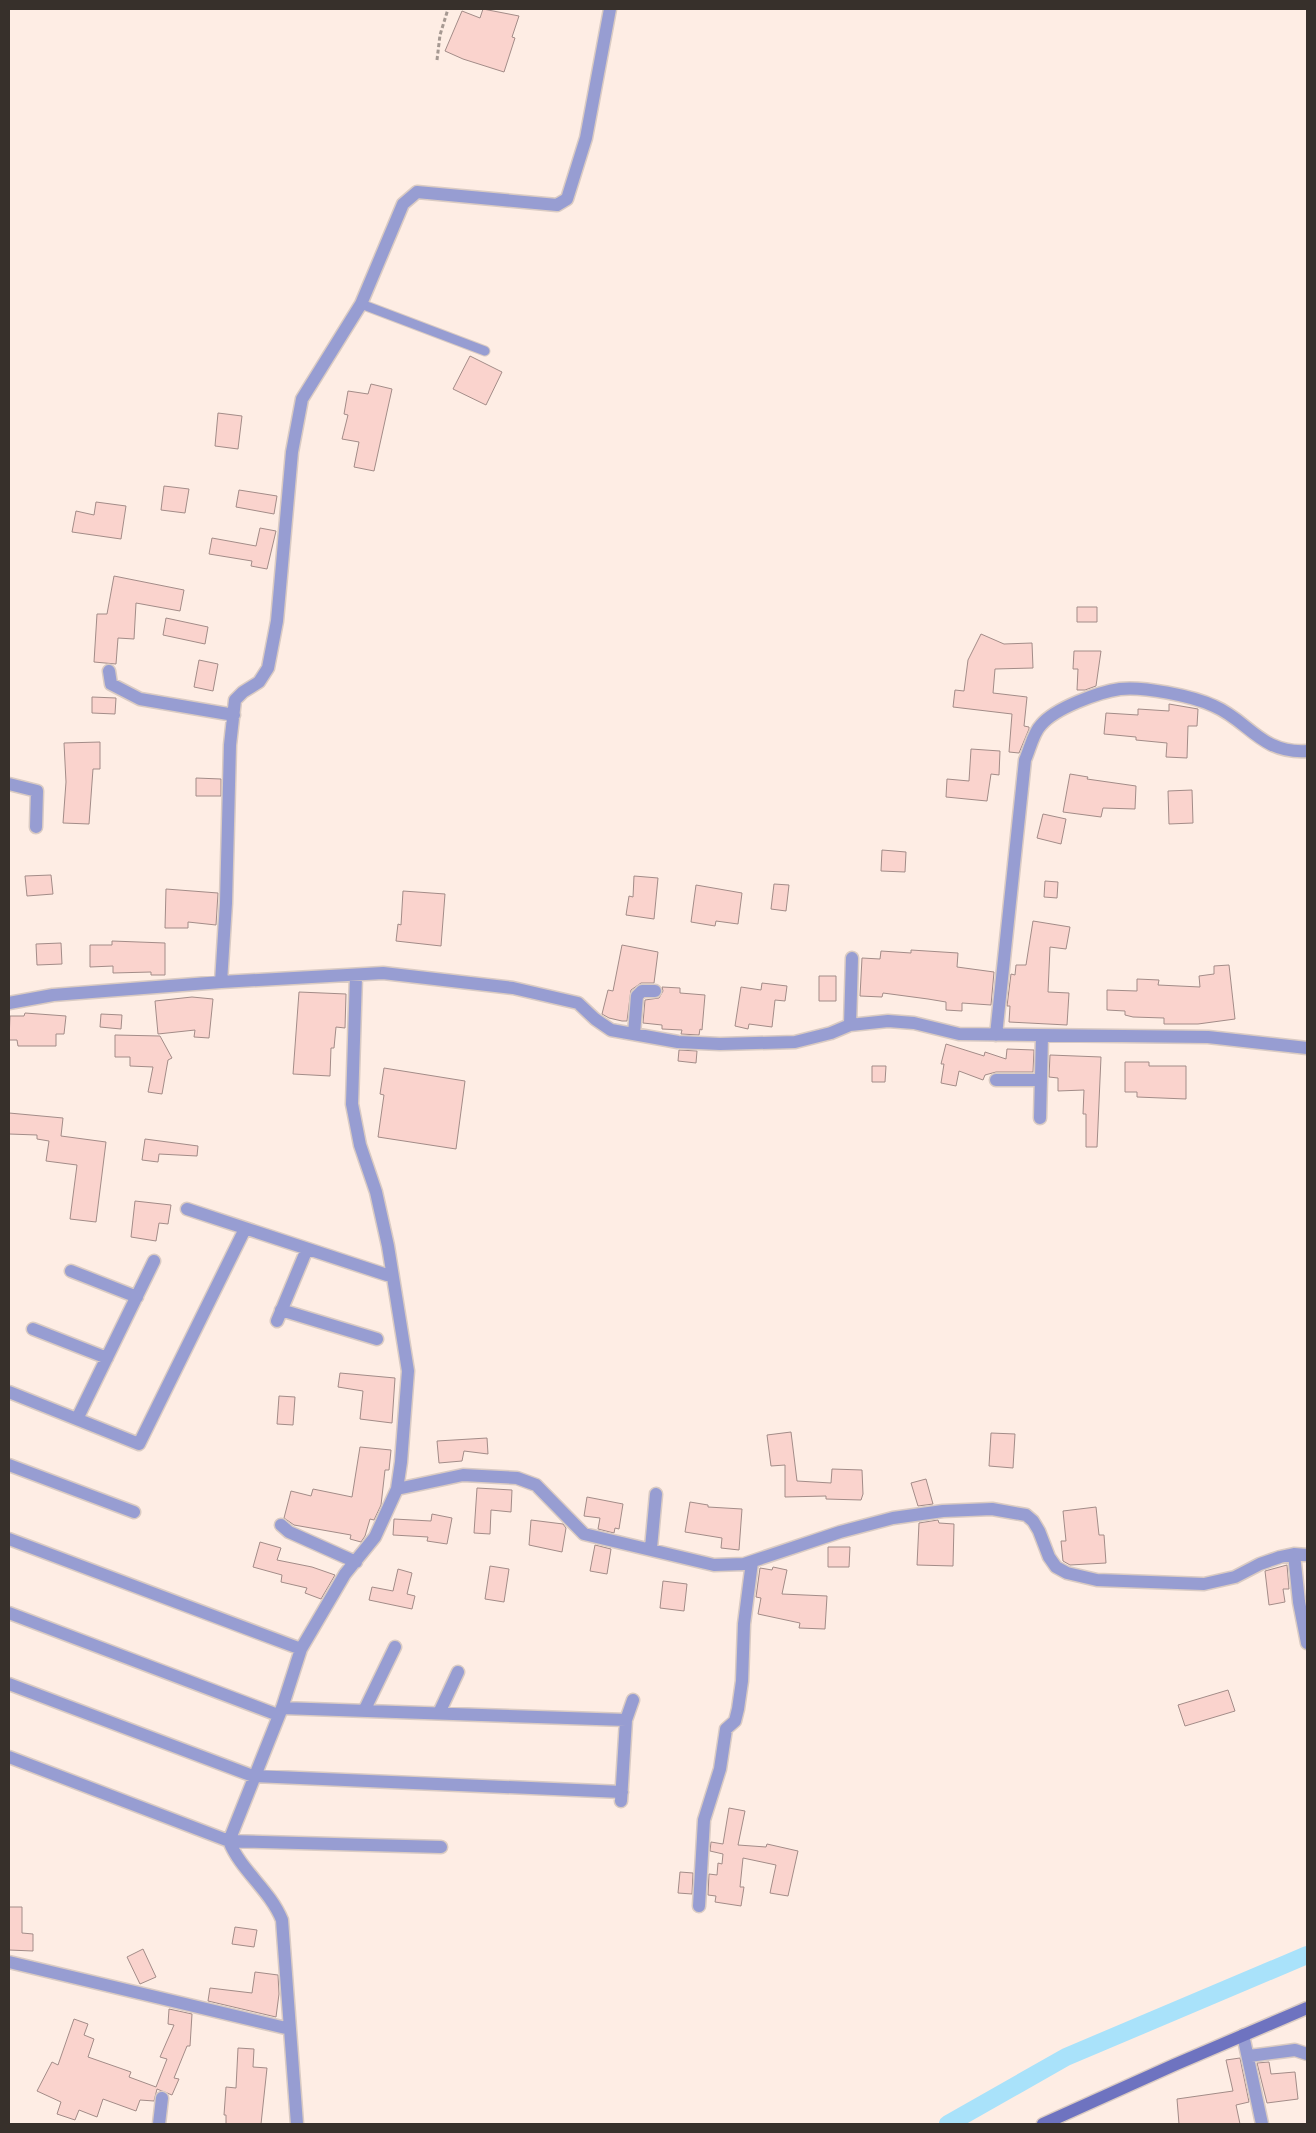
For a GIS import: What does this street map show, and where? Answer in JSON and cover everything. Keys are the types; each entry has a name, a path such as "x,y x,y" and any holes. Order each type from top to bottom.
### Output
{"street":[{"path":"221,982 226,903 230,745 235,700 243,692 259,682 268,668 277,621 292,452 302,399 361,304 403,204 417,192 557,205 567,199 586,138 610,9"},
{"path":"109,671 111,684 140,699 234,715"},
{"path":"996,1035 1025,760 1040,725 1056,713 1079,702 1121,689 1184,695 1215,706 1260,739 1276,747 1297,752 1307,751"},
{"path":"9,784 37,790 36,827"},
{"path":"850,1025 852,958"},
{"path":"9,1003 53,995 221,982 383,973 513,988 578,1003 610,1030 687,1042 795,1042 850,1025 888,1021 906,1022 959,1034 1208,1037 1307,1048"},
{"path":"297,2124 282,1920 278,1909 236,1857 229,1840 280,1711 301,1649 345,1574 375,1537 397,1489 401,1462 408,1371 388,1246 376,1192 360,1145 352,1104 356,976"},
{"path":"634,1034 637,996 642,991 654,991"},
{"path":"1040,1118 1042,1036"},
{"path":"996,1080 1041,1080"},
{"path":"186,1209 387,1275"},
{"path":"9,1392 139,1444 245,1228"},
{"path":"308,1249 279,1316 377,1339"},
{"path":"77,1419 154,1261"},
{"path":"70,1271 137,1297"},
{"path":"34,1329 107,1358"},
{"path":"9,1465 134,1512"},
{"path":"397,1489 463,1475 517,1478 536,1485 584,1534 651,1548 714,1565 729,1566 752,1562 840,1532 893,1518 943,1511 992,1509 1026,1515 1033,1521 1039,1531 1048,1557 1056,1567 1067,1574 1097,1580 1204,1584 1235,1578 1260,1564 1294,1554 1307,1555"},
{"path":"651,1548 656,1494"},
{"path":"281,1526 289,1532 356,1562"},
{"path":"9,1539 301,1649"},
{"path":"1294,1554 1299,1602 1307,1643"},
{"path":"699,1906 704,1820 720,1769 726,1729 735,1721 738,1709 742,1681 744,1624 752,1562"},
{"path":"9,1613 280,1711 364,1710 626,1720"},
{"path":"364,1710 395,1647"},
{"path":"439,1713 458,1672"},
{"path":"9,1684 254,1776 622,1796 626,1720 633,1700"},
{"path":"9,1757 229,1840 441,1847"},
{"path":"9,1962 95,1981 203,2010 290,2029"},
{"path":"1047,2124 1307,2008"},
{"path":"1243,2035 1262,2124"},
{"path":"1248,2056 1295,2050 1307,2054"},
{"path":"159,2124 162,2098"}],"lane":[{"path":"361,304 485,351"}],"path":[{"path":"437,60 440,35 448,9"}],"building":[{"path":"483,9 519,16 512,37 515,38 504,72 463,59 445,51 462,11 480,18"},
{"path":"470,356 502,372 486,405 453,389"},
{"path":"371,384 392,389 374,471 354,467 359,442 342,439 348,415 344,414 348,391 368,394"},
{"path":"218,413 242,416 238,449 215,446"},
{"path":"164,486 189,489 185,513 161,510"},
{"path":"239,490 277,496 274,514 236,507"},
{"path":"96,502 126,506 121,539 72,532 76,511 94,515"},
{"path":"260,528 276,531 267,569 251,566 252,561 209,554 212,538 256,546"},
{"path":"114,576 184,590 180,611 136,603 134,639 118,638 116,664 94,662 97,614 107,614"},
{"path":"1077,607 1097,607 1097,622 1077,622"},
{"path":"166,618 208,627 205,644 163,635"},
{"path":"981,634 1004,644 1032,643 1033,668 995,669 993,693 1027,697 1024,726 1029,727 1029,729 1019,753 1009,752 1012,714 953,707 955,690 964,691 968,660"},
{"path":"1074,651 1101,651 1096,686 1085,690 1077,690 1078,669 1073,669"},
{"path":"199,660 218,664 213,691 194,687"},
{"path":"92,697 116,698 115,714 92,713"},
{"path":"1169,704 1198,709 1197,726 1188,726 1187,758 1166,757 1167,743 1136,740 1136,737 1104,734 1106,713 1138,715 1138,709 1169,711"},
{"path":"100,742 100,769 93,769 89,824 63,823 66,782 64,743"},
{"path":"971,749 1000,751 999,775 991,774 987,801 946,797 947,779 969,781"},
{"path":"1070,774 1088,777 1087,779 1136,786 1135,809 1103,808 1101,817 1063,812"},
{"path":"196,778 221,779 221,796 196,796"},
{"path":"1192,790 1193,823 1169,824 1168,791"},
{"path":"1043,814 1066,819 1061,844 1037,838"},
{"path":"882,850 906,852 905,872 881,871"},
{"path":"51,875 53,894 27,896 25,876"},
{"path":"634,876 658,878 654,919 626,915 629,896 633,897"},
{"path":"1045,881 1058,882 1057,898 1044,897"},
{"path":"774,884 789,885 786,911 771,909"},
{"path":"696,885 742,893 738,924 716,921 715,926 691,922"},
{"path":"166,889 218,893 216,925 188,922 188,928 165,928"},
{"path":"403,891 445,894 441,946 396,941 398,924 401,925"},
{"path":"1033,921 1070,927 1066,949 1050,947 1048,992 1069,993 1067,1025 1009,1022 1010,1006 1007,1006 1011,974 1015,975 1016,965 1026,965"},
{"path":"112,941 165,943 165,975 151,975 151,972 113,973 113,966 90,967 90,945 112,945"},
{"path":"61,943 62,964 37,965 36,944"},
{"path":"622,945 658,952 654,983 641,983 631,990 627,1021 609,1018 602,1014 608,990 613,991"},
{"path":"911,950 958,953 957,967 994,972 991,1005 962,1003 962,1011 946,1010 946,1002 928,999 883,993 882,997 860,996 862,958 880,959 881,951 911,953"},
{"path":"1229,965 1235,1019 1198,1024 1164,1024 1164,1018 1133,1017 1125,1015 1125,1011 1107,1010 1107,990 1137,991 1137,979 1159,980 1158,985 1200,987 1199,976 1214,974 1214,966"},
{"path":"819,976 836,976 836,1001 819,1001"},
{"path":"762,983 787,986 785,1001 775,1000 772,1027 749,1024 748,1029 735,1026 741,987 761,990"},
{"path":"662,987 680,988 680,993 705,995 702,1030 700,1029 699,1035 681,1034 682,1030 662,1029 662,1025 643,1023 645,1000 659,998 663,991"},
{"path":"299,992 346,994 345,1028 336,1027 334,1048 331,1048 330,1076 293,1074"},
{"path":"192,997 213,999 209,1038 194,1037 195,1030 158,1034 155,1001"},
{"path":"25,1013 66,1016 64,1034 56,1034 56,1046 18,1046 17,1040 9,1040 10,1016 24,1016"},
{"path":"101,1014 122,1015 121,1029 100,1027"},
{"path":"115,1035 160,1036 172,1058 168,1060 162,1094 148,1092 153,1067 130,1066 130,1057 115,1057"},
{"path":"946,1044 984,1056 985,1052 1006,1059 1007,1049 1034,1050 1033,1072 996,1072 985,1075 983,1080 959,1071 956,1086 941,1083 944,1064 941,1064"},
{"path":"679,1050 697,1051 696,1063 678,1061"},
{"path":"1050,1055 1101,1057 1097,1147 1086,1147 1086,1114 1083,1114 1084,1090 1058,1091 1058,1078 1049,1077"},
{"path":"1125,1062 1149,1062 1149,1066 1186,1066 1186,1099 1137,1097 1137,1092 1125,1092"},
{"path":"872,1066 886,1066 885,1082 872,1082"},
{"path":"384,1068 465,1081 456,1149 378,1137 384,1095 380,1094"},
{"path":"9,1113 63,1118 61,1136 106,1142 96,1222 70,1219 77,1165 46,1161 49,1141 37,1139 37,1135 9,1134"},
{"path":"145,1139 198,1146 197,1156 159,1154 158,1162 142,1160"},
{"path":"135,1201 171,1205 168,1224 159,1223 156,1241 131,1237"},
{"path":"340,1373 395,1378 392,1423 360,1419 363,1391 338,1387"},
{"path":"279,1396 295,1397 293,1425 277,1424"},
{"path":"791,1432 797,1481 831,1483 832,1469 862,1470 863,1494 861,1500 826,1499 826,1496 785,1497 785,1465 771,1466 767,1435"},
{"path":"991,1433 1015,1434 1013,1468 989,1466"},
{"path":"487,1438 488,1454 464,1451 462,1461 439,1463 437,1441"},
{"path":"360,1447 391,1450 389,1470 385,1470 381,1505 374,1520 370,1519 365,1536 361,1542 350,1539 351,1535 294,1525 284,1518 291,1491 311,1496 313,1489 352,1497"},
{"path":"926,1479 933,1504 918,1506 911,1483"},
{"path":"477,1488 512,1490 511,1512 491,1510 490,1534 474,1533"},
{"path":"587,1497 623,1504 619,1529 615,1528 614,1533 598,1529 600,1518 584,1516"},
{"path":"690,1502 708,1505 708,1507 742,1509 739,1550 721,1548 722,1538 685,1532"},
{"path":"1096,1507 1099,1535 1104,1535 1106,1563 1070,1565 1063,1561 1061,1541 1066,1541 1063,1511"},
{"path":"432,1514 452,1518 447,1544 427,1541 428,1537 393,1535 394,1519 431,1521"},
{"path":"531,1520 563,1524 566,1528 562,1552 529,1545"},
{"path":"938,1520 939,1523 954,1524 953,1566 917,1565 919,1523"},
{"path":"260,1542 281,1548 277,1560 312,1567 335,1575 321,1599 305,1593 307,1588 281,1582 282,1575 253,1567"},
{"path":"595,1545 611,1549 607,1574 590,1571"},
{"path":"828,1547 850,1547 849,1567 828,1567"},
{"path":"1287,1565 1289,1589 1283,1589 1285,1602 1269,1605 1265,1571"},
{"path":"490,1566 509,1569 504,1602 485,1599"},
{"path":"773,1567 787,1570 782,1594 827,1596 825,1629 799,1628 800,1623 758,1614 761,1598 756,1597 760,1568 772,1570"},
{"path":"398,1569 412,1573 407,1594 415,1596 412,1609 369,1600 372,1587 393,1591"},
{"path":"663,1581 687,1584 684,1611 660,1608"},
{"path":"1228,1690 1235,1711 1185,1726 1178,1705"},
{"path":"729,1808 745,1811 738,1845 766,1847 767,1844 798,1851 788,1896 770,1893 776,1865 743,1858 740,1887 744,1887 741,1906 715,1902 716,1896 708,1895 709,1874 717,1875 718,1863 722,1864 723,1854 710,1851 711,1842 723,1844"},
{"path":"680,1872 693,1873 692,1894 678,1893"},
{"path":"9,1907 22,1907 22,1933 33,1934 33,1951 9,1950"},
{"path":"235,1927 257,1930 254,1947 232,1944"},
{"path":"143,1949 156,1977 140,1984 127,1957"},
{"path":"255,1972 278,1975 279,1994 276,2017 208,2001 210,1988 252,1993"},
{"path":"169,2009 192,2014 190,2046 187,2046 174,2078 179,2079 172,2095 157,2089 154,2101 140,2100 136,2111 103,2099 97,2117 79,2110 75,2120 57,2114 61,2102 37,2091 52,2062 58,2065 74,2019 88,2024 84,2035 94,2039 88,2057 131,2072 129,2077 156,2087 167,2059 160,2057 174,2025 168,2024"},
{"path":"238,2048 254,2049 253,2067 267,2068 261,2124 226,2124 226,2115 224,2115 226,2087 236,2088"},
{"path":"1240,2058 1249,2102 1236,2105 1240,2124 1179,2124 1177,2099 1233,2091 1226,2060"},
{"path":"1269,2062 1271,2074 1295,2072 1298,2099 1267,2103 1257,2063"}],"waterway":[{"path":"948,2124 1066,2057 1307,1955"}]}
